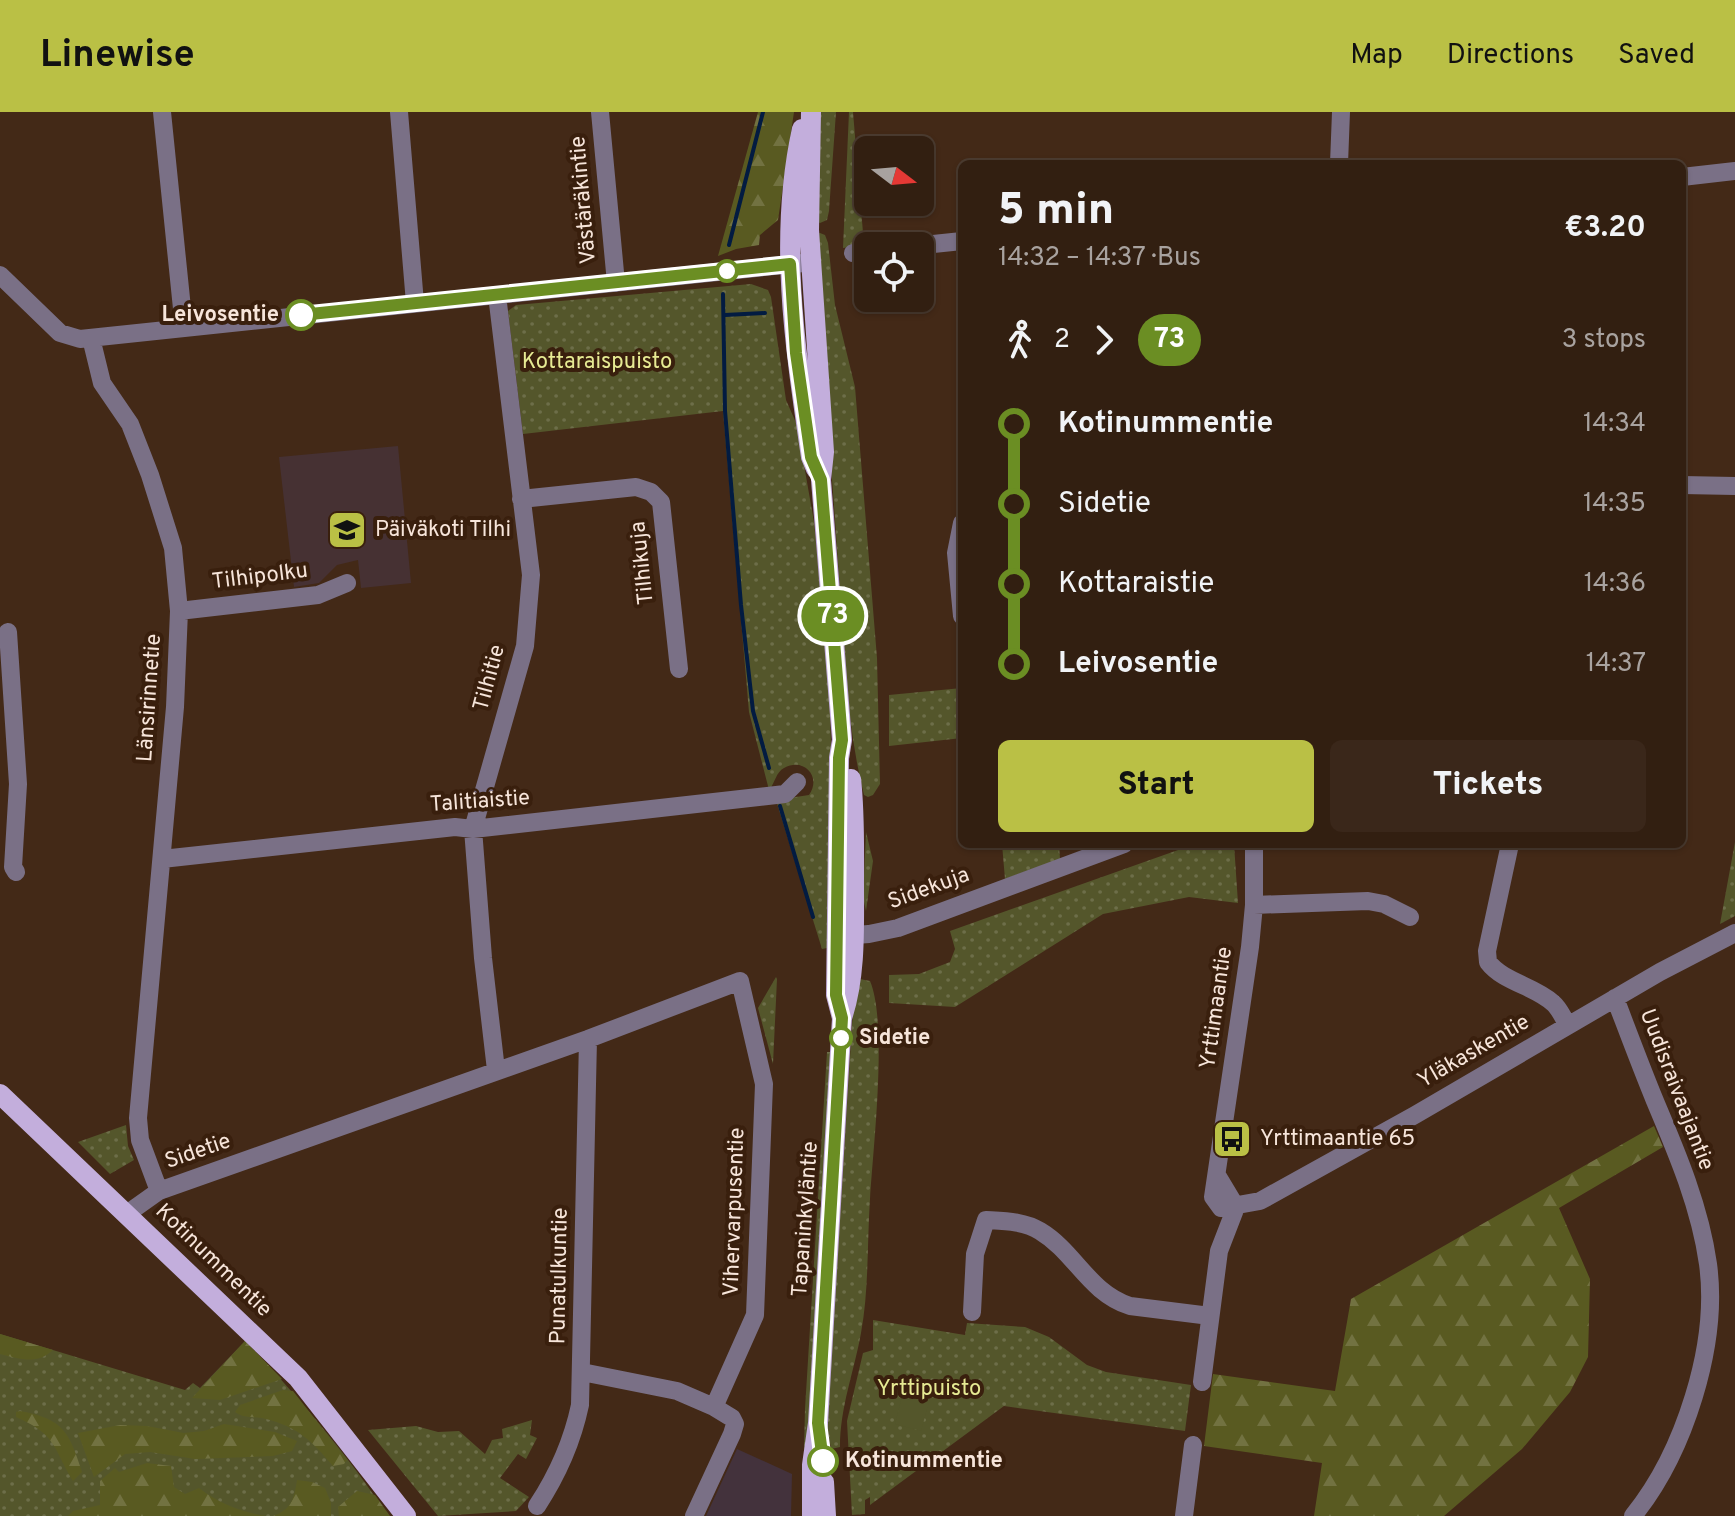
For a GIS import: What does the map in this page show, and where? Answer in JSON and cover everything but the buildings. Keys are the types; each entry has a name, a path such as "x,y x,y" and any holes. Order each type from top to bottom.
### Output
{"main road":[{"name":"Tapaninkyläntie","path":"809,112 793,189 800,263 796,353 811,457 821,480 842,740 839,758 846,936 836,995 842,1018 818,1423 812,1465 812,1516"},
{"name":"Kotinummentie","path":"0,1094 298,1378 406,1516"},
{"name":"Tapaninkyläntie","path":"818,1423 826,1516"}],"street":[{"path":"162,112 184,328"},
{"path":"399,112 415,303"},
{"name":"Västäräkintie","path":"600,112 616,283"},
{"path":"1339,160 1341,112"},
{"path":"1686,177 1735,171"},
{"path":"934,244 958,241"},
{"path":"0,275 60,333 72,338 91,338 800,263"},
{"name":"Tilhitie","path":"496,1070 473,829 525,646 531,575 497,295"},
{"name":"Länsirinnetie","path":"91,338 102,383 130,424 150,475 173,548 179,611 176,693 138,1118 140,1140 159,1191"},
{"path":"1686,485 1735,486"},
{"name":"Tilhikuja","path":"521,499 636,487 651,492 661,502 679,669"},
{"path":"958,543 958,574"},
{"name":"Tilhipolku","path":"179,611 318,595 347,583"},
{"path":"8,632 9,783 13,867 16,872"},
{"name":"Talitiaistie","path":"162,859 455,827 473,829 785,794 797,782"},
{"name":"Sidekuja","path":"846,936 898,928 1113,848"},
{"name":"Yrttimaantie","path":"1236,1207 1221,1208 1213,1197 1254,905 1254,848"},
{"path":"1509,848 1487,951 1488,962 1497,971 1554,1004 1568,1025"},
{"path":"1254,905 1368,901 1384,904 1410,917"},
{"name":"Yläkaskentie","path":"1236,1207 1260,1201 1735,933"},
{"name":"Sidetie","path":"128,1213 159,1191 588,1039 740,981"},
{"name":"Vihervarpusentie","path":"714,1407 755,1315 764,1084 740,981"},
{"name":"Uudisraivaajantie","path":"1615,998 1675,1148 1701,1229 1710,1285 1705,1347 1686,1420 1662,1474 1633,1516"},
{"name":"Punatulkuntie","path":"537,1506 569,1447 580,1405 588,1039"},
{"path":"1202,1382 1219,1251 1236,1207"},
{"path":"972,1312 975,1254 986,1220 1013,1222 1041,1231 1100,1291 1118,1302 1210,1316"},
{"path":"582,1372 677,1391 732,1418 735,1424 694,1516"},
{"path":"1184,1516 1193,1445"}],"shaded area":[{"name":"Päiväkoti Tilhi","path":"398,446 411,583 361,588 358,560 337,565 319,583 294,587 279,457"},
{"path":"737,1449 792,1474 791,1516 706,1516"}],"green space":[{"path":"758,112 794,112 778,220 760,235 759,245 718,256"},
{"path":"818,112 836,112 829,211 827,220 820,223 816,221"},
{"path":"849,112 853,112 854,216 862,216 863,232 854,232 854,246 843,248"},
{"path":"816,234 825,235 828,243 835,305 855,387 877,658 880,784 868,797 864,795 858,768 847,686 818,277"},
{"name":"Kottaraispuisto","path":"751,284 768,290 771,297 786,400 797,425 814,522 829,682 833,807 832,947 822,949 776,800 809,795 812,776 804,767 791,765 779,772 769,790 749,712 723,411 523,434 508,311 516,305"},
{"path":"958,688 958,738 889,746 889,695"},
{"path":"866,832 873,861 866,911 863,897"},
{"path":"1735,842 1735,916 1720,924"},
{"path":"1002,848 1059,848 1060,859 1005,879"},
{"path":"1184,848 1234,848 1238,903 1189,897 1103,914 955,1007 889,1003 889,975 919,974 950,962 955,949 950,931"},
{"path":"855,978 870,981 875,1000 878,1087 864,1317 845,1404 840,1447 831,1449 827,1426"},
{"path":"777,979 773,1064 758,1008"},
{"path":"827,1052 832,1052 808,1449 804,1449 805,1409"},
{"path":"126,1125 128,1146 134,1160 110,1174 78,1142"},
{"path":"1654,1126 1663,1147 1559,1208 1590,1279 1588,1357 1570,1392 1522,1449 1444,1516 1314,1516 1322,1463 1204,1446 1213,1374 1335,1391 1351,1299"},
{"name":"Yrttipuisto","path":"873,1320 965,1335 967,1323 1025,1327 1049,1337 1087,1365 1106,1372 1191,1385 1185,1431 1004,1406 870,1505 870,1497 865,1500 865,1514 852,1515 847,1421 863,1353 873,1350"},
{"path":"0,1334 185,1390 193,1383 200,1388 245,1341 321,1426 388,1516 0,1516"},
{"path":"0,1334 53,1350 34,1359 0,1354"},
{"path":"245,1341 282,1379 220,1400 192,1398"},
{"path":"907,1376 934,1383 921,1431 895,1424"},
{"path":"283,1390 293,1391 347,1460 344,1464 333,1466 311,1442 287,1426 235,1412 240,1405"},
{"path":"16,1412 46,1418 63,1430 82,1472 73,1481 47,1436 16,1417"},
{"path":"532,1420 530,1435 537,1438 526,1459 518,1454 500,1478 529,1497 516,1511 438,1516 368,1430 416,1426 438,1432 459,1431 485,1454 492,1440 503,1438 502,1429"},
{"path":"224,1424 275,1432 297,1441 292,1451 273,1456 195,1459 150,1452 125,1454 94,1477 78,1433 120,1425 184,1433 204,1431"},
{"path":"147,1463 171,1466 174,1487 185,1494 199,1488 231,1506 266,1516 68,1516 73,1511 100,1505 100,1481 115,1468 119,1472"},
{"path":"297,1480 325,1488 331,1503 331,1516 273,1516 291,1502"},
{"path":"357,1491 375,1495 390,1516 339,1516 338,1507"}],"waterway":[{"path":"729,245 763,112"},
{"path":"723,294 725,411 741,605 753,711 769,768"},
{"path":"725,315 765,313"},
{"path":"780,806 813,917"}],"bus line":[{"name":"73","path":"301,315 790,264 796,353 811,457 821,480 842,740 839,758 836,995 842,1018 818,1423 823,1461"}],"place":[{"name":"Leivosentie","path":"301,315"},
{"name":"Päiväkoti Tilhi","path":"347,530"},
{"name":"Sidetie","path":"841,1038"},
{"name":"Yrttimaantie 65","path":"1232,1139"},
{"name":"Kotinummentie","path":"823,1461"}]}
